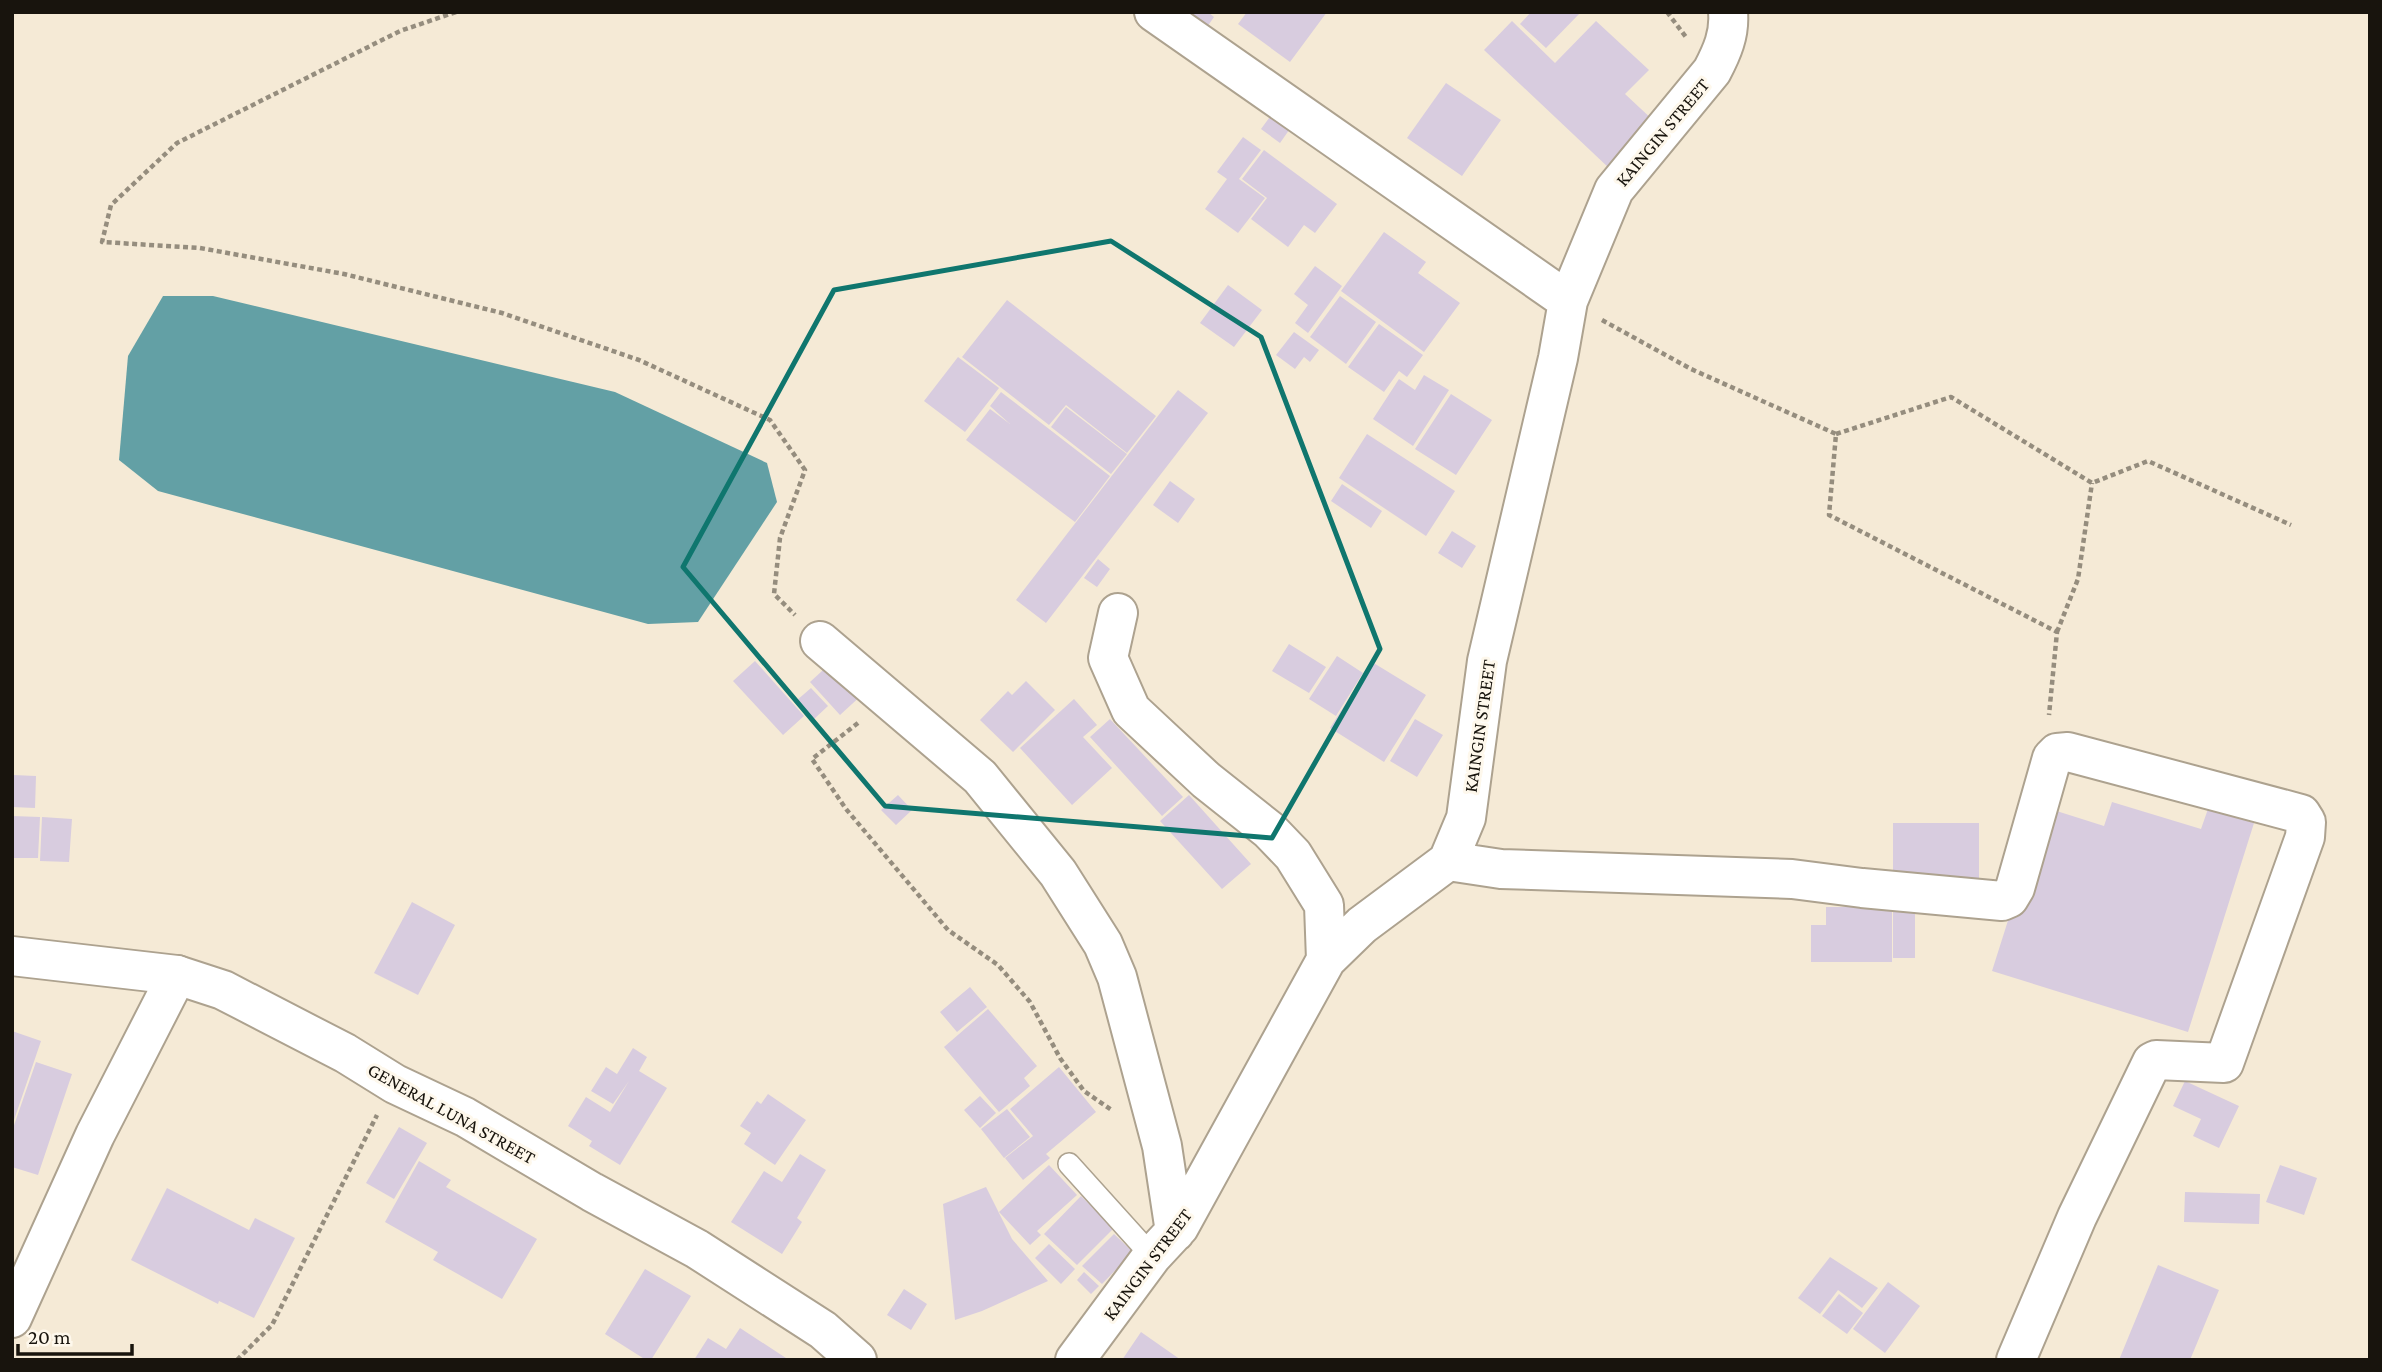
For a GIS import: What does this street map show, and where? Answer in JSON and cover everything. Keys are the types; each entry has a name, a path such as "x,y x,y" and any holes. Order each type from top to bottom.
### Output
{"street":[{"path":"1153,12 1568,301"},
{"name":"KAINGIN STREET","path":"1075,1360 1163,1244 1326,960 1362,925 1448,861 1466,818 1487,661 1558,358 1568,301 1614,190 1712,71 1730,27 1728,12"},
{"path":"1118,613 1108,658 1131,709 1206,780 1269,831 1293,855 1324,905 1326,960"},
{"path":"820,640 980,777 1058,873 1104,944 1117,977 1162,1146 1163,1244"},
{"path":"1448,861 1501,869 1792,879 2002,901 2009,898 2015,888 2052,758 2057,753 2068,751 2301,814 2306,822 2305,837 2224,1063 2152,1062 2077,1217 2016,1360"},
{"name":"GENERAL LUNA STREET","path":"12,956 177,975 223,990 345,1053 395,1084 465,1117 592,1192 697,1249 823,1330 857,1360"},
{"path":"12,1318 95,1135 177,975"}],"lane":[{"path":"1069,1164 1163,1244"}],"path":[{"path":"456,12 400,31 177,143 111,205 102,242 213,250 344,274 502,313 639,360 770,420 805,470 780,538 774,594 820,640"},
{"path":"1568,301 1691,369 1836,434 1951,397 2092,483"},
{"path":"1836,434 1829,515 2057,632"},
{"path":"2092,483 2148,461 2291,525"},
{"path":"2057,753 2049,715 2057,632 2078,579 2092,483"},
{"path":"892,702 863,720 812,759 846,808 948,930 998,965 1030,1002 1060,1058 1084,1091 1162,1146"},
{"path":"237,1360 272,1325 365,1138 395,1084"}],"highlighted area":[{"path":"1111,241 1261,337 1380,649 1272,838 885,806 683,567 834,290"}],"water":[{"path":"163,296 213,296 615,392 767,463 777,502 698,622 648,624 158,491 119,460 128,356"}],"building":[{"path":"1187,12 1208,12 1214,17 1207,27"},
{"path":"1247,12 1327,12 1290,62 1238,24"},
{"path":"1531,12 1581,12 1546,48 1520,24"},
{"path":"1512,21 1555,63 1596,21 1649,70 1625,94 1655,122 1610,169 1484,50"},
{"path":"1446,83 1501,120 1462,176 1407,138"},
{"path":"1275,110 1294,123 1280,143 1261,129"},
{"path":"1243,137 1261,150 1239,179 1265,198 1238,233 1205,209 1227,179 1217,172"},
{"path":"1264,150 1337,204 1315,233 1304,225 1288,247 1251,219 1267,198 1242,179"},
{"path":"1384,232 1426,262 1418,273 1460,303 1424,352 1341,291"},
{"path":"1315,266 1342,286 1308,333 1295,323 1308,305 1294,294"},
{"path":"1228,285 1262,310 1234,347 1200,323"},
{"path":"1340,296 1376,322 1346,364 1310,337"},
{"path":"1007,300 1156,416 1127,453 1066,405 1049,425 962,357"},
{"path":"1379,324 1423,355 1407,377 1399,371 1384,392 1348,367"},
{"path":"1294,332 1319,350 1310,362 1304,357 1295,369 1276,355"},
{"path":"958,357 999,388 965,432 924,401"},
{"path":"1424,375 1449,390 1413,446 1373,419 1399,379 1415,390"},
{"path":"1178,390 1208,413 1046,623 1016,600"},
{"path":"1001,392 1110,476 1075,522 966,440 990,409 1010,424 990,406"},
{"path":"1451,394 1492,420 1456,475 1415,449"},
{"path":"1066,407 1127,454 1111,474 1051,427"},
{"path":"1367,434 1455,491 1426,536 1339,478"},
{"path":"1170,481 1195,499 1178,523 1153,505"},
{"path":"1342,484 1382,511 1371,528 1331,501"},
{"path":"1452,531 1476,546 1462,568 1438,553"},
{"path":"1098,559 1110,569 1097,587 1084,578"},
{"path":"1289,644 1326,667 1309,693 1272,671"},
{"path":"1337,656 1363,673 1336,716 1309,699"},
{"path":"834,660 864,693 840,715 810,682"},
{"path":"755,661 804,716 783,735 733,681"},
{"path":"1372,662 1426,695 1384,762 1330,728"},
{"path":"1026,681 1055,710 1013,752 980,720 1008,691 1012,695"},
{"path":"811,688 828,706 813,720 796,701"},
{"path":"1074,699 1097,725 1083,737 1112,768 1072,805 1020,748"},
{"path":"1110,719 1183,797 1162,816 1090,737"},
{"path":"1415,719 1443,735 1417,777 1390,761"},
{"path":"13,775 36,776 35,808 12,807"},
{"path":"898,795 912,810 896,825 881,810"},
{"path":"1189,795 1251,864 1222,889 1160,821"},
{"path":"2112,802 2201,829 2208,809 2254,823 2188,1032 1992,971 2044,807 2104,826"},
{"path":"12,816 40,817 38,858 12,858"},
{"path":"42,817 72,819 69,862 40,861"},
{"path":"1893,823 1979,823 1979,878 1893,878"},
{"path":"1915,895 1915,958 1893,958 1893,906"},
{"path":"412,902 455,925 418,995 374,973"},
{"path":"1826,907 1892,907 1892,962 1811,962 1811,925 1826,925"},
{"path":"970,987 987,1007 957,1032 940,1012"},
{"path":"988,1009 1037,1066 1024,1078 1030,1086 999,1112 944,1047"},
{"path":"12,1031 41,1041 13,1123 12,1123"},
{"path":"633,1048 647,1057 639,1071 667,1088 620,1165 589,1146 592,1141 568,1126 586,1097 610,1112 629,1081 613,1104 591,1091 606,1067 617,1074"},
{"path":"36,1062 72,1074 38,1175 12,1167 12,1131"},
{"path":"1059,1067 1096,1112 1046,1154 1050,1158 1023,1180 1005,1158 1033,1136 1010,1109"},
{"path":"2185,1081 2239,1106 2219,1148 2193,1136 2201,1119 2173,1106"},
{"path":"768,1094 806,1120 775,1165 744,1144 751,1133 740,1126 757,1101 761,1104"},
{"path":"980,1096 996,1113 980,1128 964,1110"},
{"path":"1007,1109 1030,1137 1004,1158 981,1129"},
{"path":"399,1127 427,1143 394,1199 366,1183"},
{"path":"800,1154 826,1170 797,1218 802,1222 782,1254 731,1222 764,1171 782,1182"},
{"path":"419,1161 451,1180 446,1187 537,1239 502,1299 433,1260 438,1252 385,1222"},
{"path":"1049,1165 1077,1195 1037,1231 1041,1235 1030,1245 999,1212"},
{"path":"2280,1165 2317,1178 2304,1215 2266,1202"},
{"path":"986,1187 1012,1239 1048,1281 982,1311 955,1320 943,1204"},
{"path":"167,1188 249,1230 255,1218 295,1238 254,1318 219,1301 218,1304 131,1260"},
{"path":"2185,1192 2260,1194 2259,1224 2184,1222"},
{"path":"1081,1196 1114,1228 1077,1265 1044,1234"},
{"path":"1114,1234 1133,1252 1102,1284 1082,1266"},
{"path":"1049,1244 1075,1269 1061,1284 1035,1258"},
{"path":"1830,1257 1878,1288 1862,1308 1838,1290 1820,1314 1798,1298"},
{"path":"2158,1265 2219,1290 2190,1360 2119,1360"},
{"path":"645,1269 691,1296 651,1360 646,1360 605,1334"},
{"path":"1084,1272 1099,1286 1091,1294 1077,1280"},
{"path":"1888,1282 1920,1306 1885,1353 1853,1329"},
{"path":"904,1289 927,1304 911,1330 887,1315"},
{"path":"1839,1294 1863,1313 1847,1334 1822,1316"},
{"path":"740,1328 789,1360 694,1360 708,1338 726,1349"},
{"path":"1141,1332 1181,1360 1122,1360"}]}
